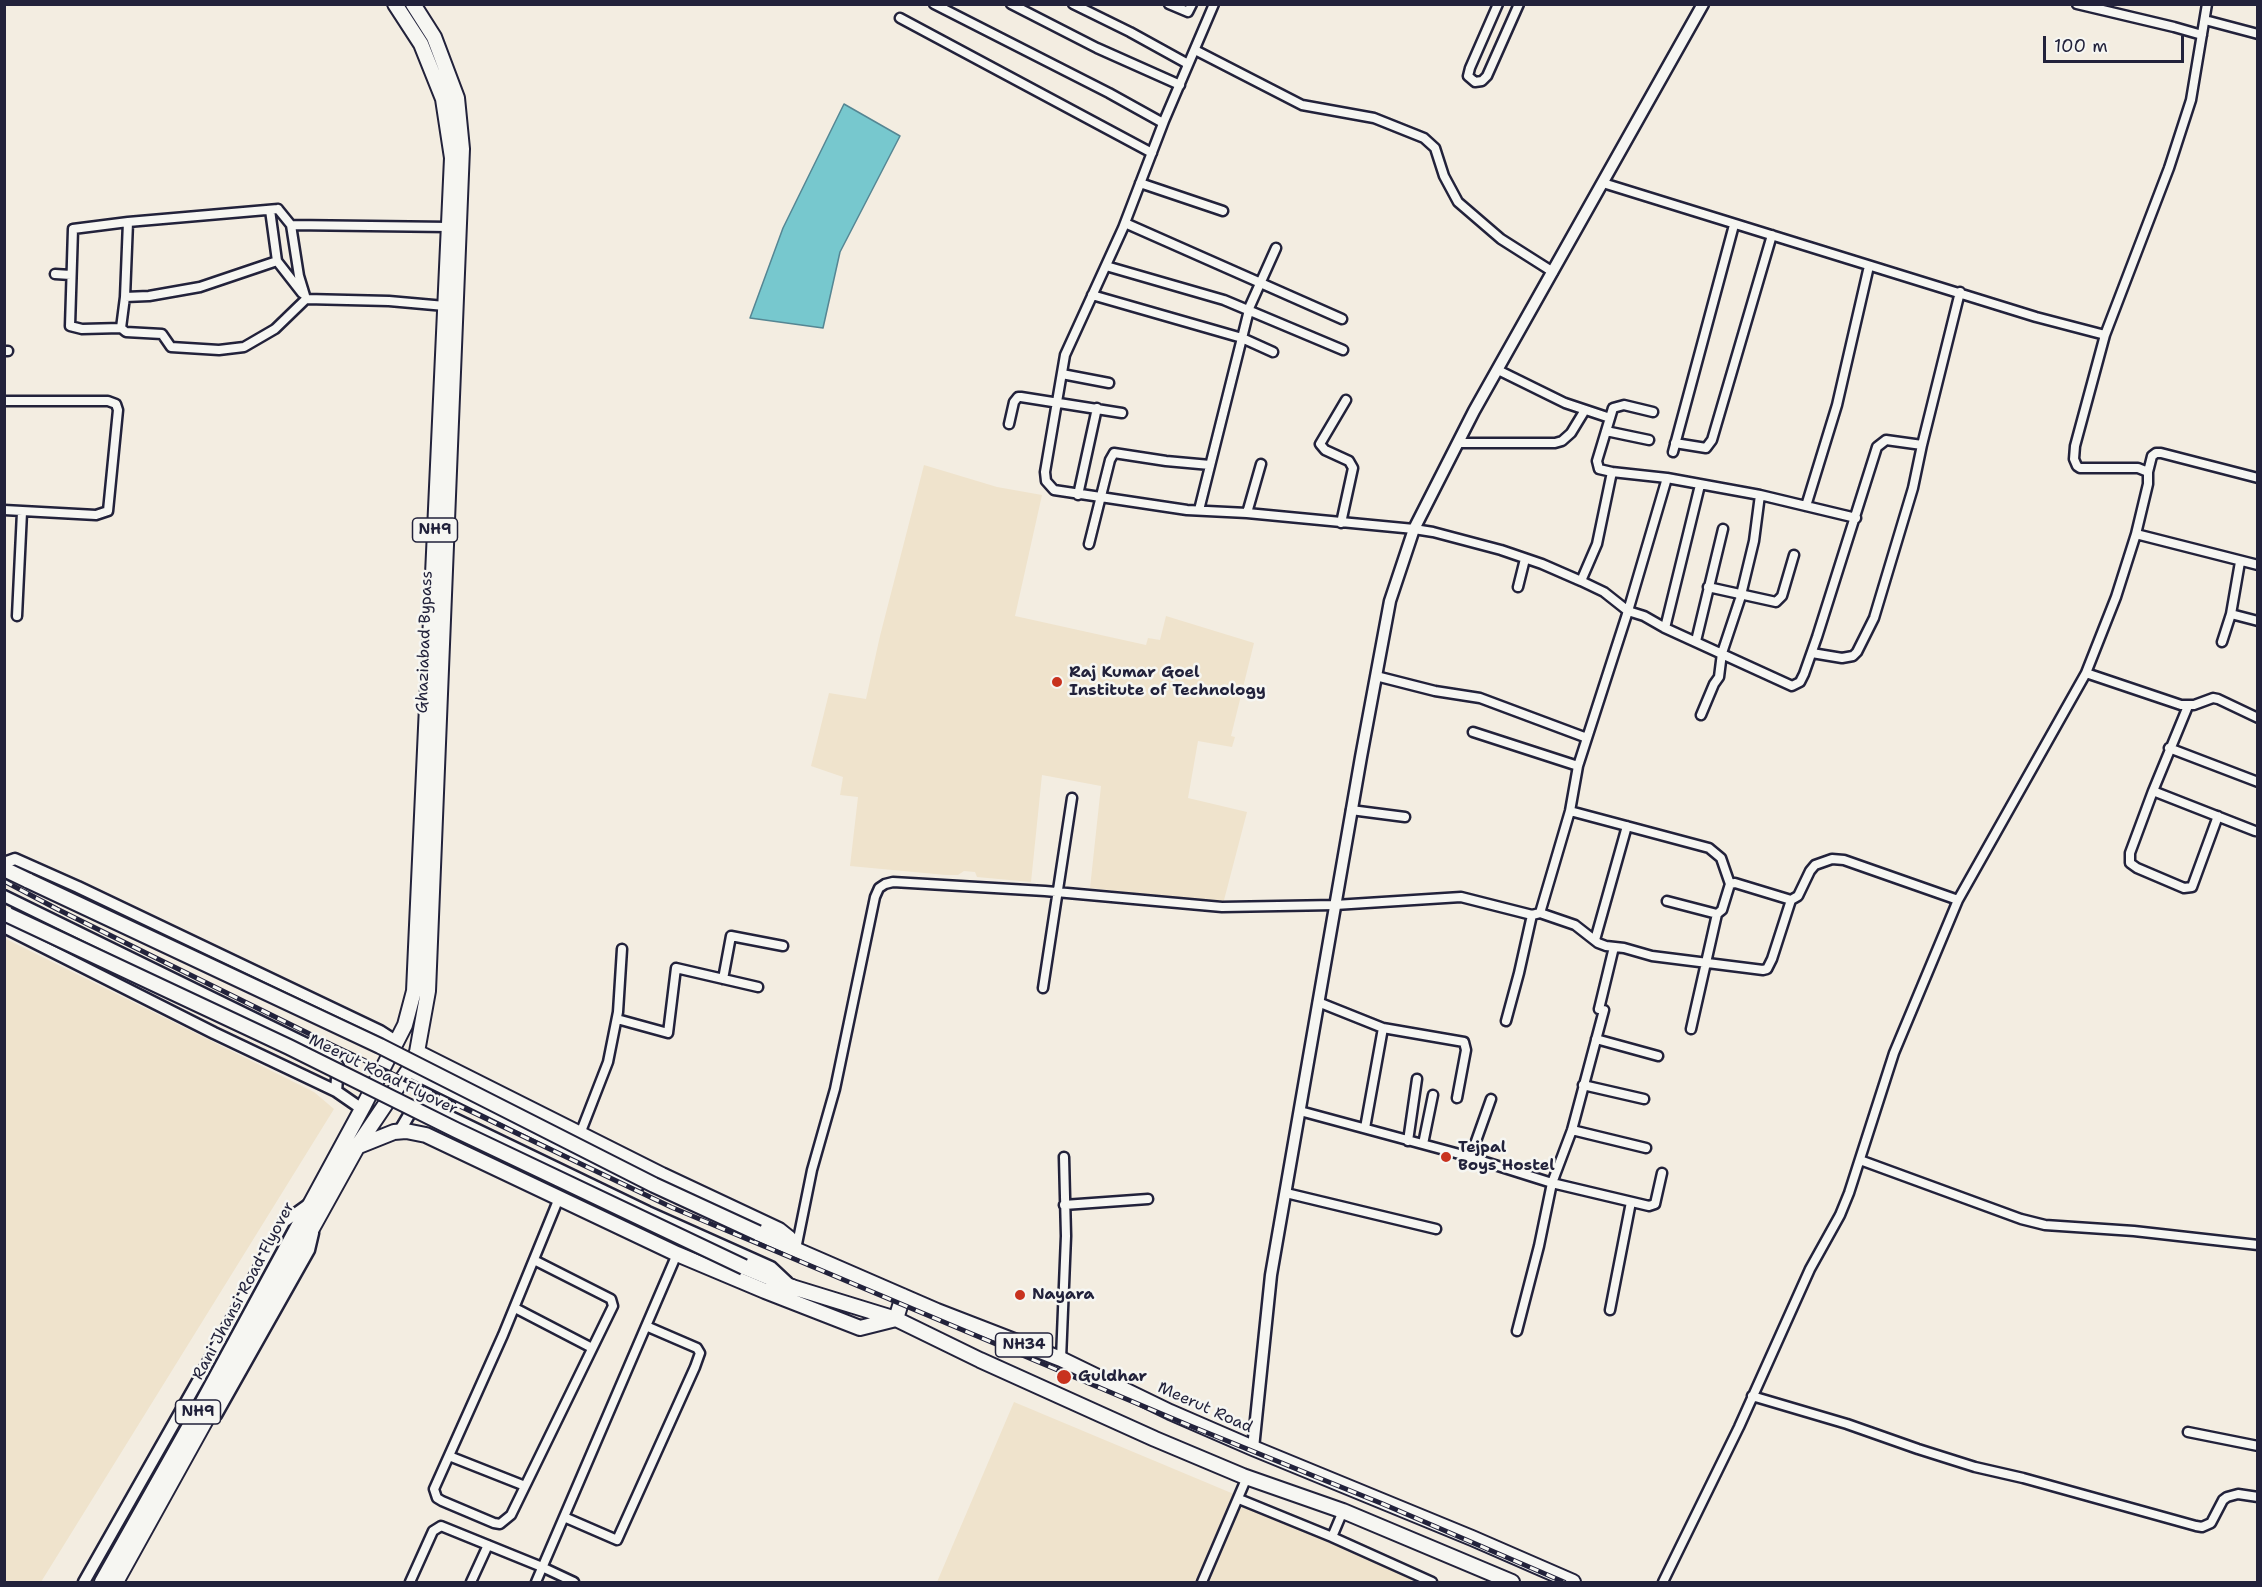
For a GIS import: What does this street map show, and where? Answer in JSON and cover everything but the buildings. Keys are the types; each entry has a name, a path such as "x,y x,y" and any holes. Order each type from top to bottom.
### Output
{"main road":[{"name":"Ghaziabad Bypass","path":"395,4 421,44 443,99 452,158 445,306 447,367 428,991 417,1052 408,1071"},
{"name":"Ghaziabad Bypass","path":"362,1109 397,1042 410,1012 414,991 447,367 462,150 457,98 434,37 413,4"},
{"name":"Meerut Road Flyover","path":"4,869 380,1046 654,1185 794,1249"},
{"name":"Meerut Road Flyover","path":"6,918 289,1047 456,1130 744,1267 792,1287"},
{"path":"417,1052 779,1230 789,1238 794,1249"},
{"path":"441,1088 448,1066"},
{"name":"NH9","path":"316,1221 357,1147 408,1071"},
{"name":"NH9","path":"309,1204 362,1109"},
{"path":"357,1147 384,1134 399,1132 426,1135 677,1254 860,1328 896,1319 903,1296"},
{"name":"Rani Jhansi Road Flyover","path":"102,1582 196,1415 309,1204"},
{"name":"Rani Jhansi Road Flyover","path":"116,1582 316,1221"},
{"name":"Meerut Road","path":"794,1249 903,1296 1061,1359 1170,1412 1573,1582"},
{"path":"765,1291 792,1287"},
{"name":"NH34","path":"792,1287 896,1319 1081,1406 1247,1477 1343,1511 1512,1582"}],"street":[{"path":"934,4 1163,123"},
{"path":"1011,4 1097,48 1180,85"},
{"path":"1073,4 1188,64"},
{"path":"1169,4 1188,12 1192,4"},
{"path":"1214,4 1163,123 1125,223 1070,339 1045,472 1046,481 1054,490 1199,510 1414,529 1525,559 1581,580 1604,592 1628,611 1644,616 1665,628 1792,686 1800,682 1812,653 1877,447 1881,442 1893,440 1922,445"},
{"path":"1498,4 1470,68 1468,76 1475,82 1482,81 1487,76 1519,4"},
{"path":"1253,1448 1271,1275 1351,810 1390,601 1414,529 1458,443 1702,4"},
{"path":"2078,4 2202,35"},
{"path":"2148,472 2138,468 2080,468 2075,463 2075,446 2105,335 2132,268 2191,100 2207,4"},
{"path":"900,18 1152,153"},
{"path":"2205,21 2258,34"},
{"path":"1195,50 1302,105 1374,118 1424,138 1435,148 1444,176 1458,202 1501,239 1553,272"},
{"path":"1140,183 1223,212"},
{"path":"1603,183 2036,317 2105,335"},
{"path":"270,210 277,261 306,298"},
{"path":"306,298 299,276 291,225 278,210 128,222 73,229 70,326 82,329 121,328 126,332 162,334 171,347 233,349 244,347 275,329 306,298 445,306"},
{"path":"121,328 125,297 128,222"},
{"path":"1125,223 1342,319"},
{"path":"291,225 448,227"},
{"path":"1734,225 1674,448 1706,448 1712,440 1772,236"},
{"path":"1199,510 1249,309 1276,248"},
{"path":"125,297 149,296 200,287 277,261"},
{"path":"1106,266 1249,309 1343,350"},
{"path":"1806,506 1837,405 1869,266"},
{"path":"55,274 71,274"},
{"path":"1812,653 1848,658 1857,652 1874,618 1913,488 1960,292"},
{"path":"1092,296 1242,338 1273,352"},
{"path":"1498,370 1565,403 1610,418"},
{"path":"1062,374 1109,383"},
{"path":"1009,424 1014,402 1018,398 1057,401 1122,413"},
{"path":"1341,523 1353,468 1349,461 1324,450 1320,444 1346,400"},
{"path":"4,401 108,401 116,405 118,410 108,511 96,515 4,510"},
{"path":"1653,412 1624,405 1613,408 1597,461 1599,469 1667,478 1760,495 1856,518"},
{"path":"1078,495 1097,408"},
{"path":"1458,443 1555,443 1562,441 1571,433 1586,410"},
{"path":"1606,431 1649,441"},
{"path":"1089,544 1110,460 1114,453 1210,465"},
{"path":"1663,1582 1810,1269 1840,1215 1894,1053 1958,900 2086,673 2116,597 2136,534 2152,456 2162,453 2258,478"},
{"path":"1248,513 1262,464"},
{"path":"1581,580 1597,544 1612,472"},
{"path":"1506,1021 1536,914 1570,811 1578,766 1628,611 1667,478"},
{"path":"1665,628 1700,485"},
{"path":"1701,715 1719,677 1722,653 1741,595 1754,541 1760,495"},
{"path":"17,616 22,512"},
{"path":"1696,641 1723,529"},
{"path":"2136,534 2258,566"},
{"path":"1708,587 1772,602 1780,600 1794,555"},
{"path":"1518,587 1525,559"},
{"path":"2222,642 2231,614 2240,562"},
{"path":"2231,614 2258,621"},
{"path":"2086,673 2188,706 2212,698 2218,699 2258,718"},
{"path":"1376,676 1435,691 1480,698 1587,738"},
{"path":"2188,706 2169,748 2130,853 2130,863 2188,889 2195,884 2218,816"},
{"path":"1473,732 1578,766"},
{"path":"2169,748 2258,782"},
{"path":"2153,791 2255,831"},
{"path":"1043,988 1072,798"},
{"path":"1351,810 1405,817"},
{"path":"1570,811 1709,848 1721,858 1730,884 1722,910 1717,914 1691,1029"},
{"path":"1595,940 1627,826"},
{"path":"4,863 15,859 78,887 380,1030 397,1042"},
{"path":"408,1071 698,1212 781,1250 794,1249 812,1170 835,1089 853,993 875,897 879,888 893,882 1058,892 1222,907 1335,905 1461,897 1575,925 1601,945 1624,948 1652,956 1707,964 1767,969 1791,900 1798,896 1810,871 1823,861 1844,860 1958,900"},
{"path":"1730,884 1735,883 1791,900"},
{"path":"4,896 329,1054 338,1066 336,1091"},
{"path":"1667,901 1717,914"},
{"path":"6,918 214,1033 336,1091 362,1109"},
{"path":"723,979 731,936 783,946"},
{"path":"1517,1331 1539,1246 1552,1183 1572,1130 1596,1039 1614,947"},
{"path":"580,1134 605,1069 616,1019 622,949"},
{"path":"616,1019 668,1033 676,968 758,987"},
{"path":"1318,1002 1383,1028 1464,1042 1466,1050 1456,1098"},
{"path":"1365,1128 1383,1028"},
{"path":"1596,1039 1658,1056"},
{"path":"1408,1142 1417,1079"},
{"path":"1583,1084 1644,1099"},
{"path":"1423,1144 1433,1095"},
{"path":"1470,1158 1491,1099"},
{"path":"399,1132 409,1115 417,1107 423,1105 432,1108 648,1212 771,1268 792,1287"},
{"path":"1300,1111 1408,1142 1423,1144 1552,1183 1631,1202 1653,1205 1662,1173"},
{"path":"1572,1130 1646,1148"},
{"path":"1061,1359 1065,1267 1064,1157"},
{"path":"1860,1160 2021,1219 2046,1225 2133,1231 2258,1245"},
{"path":"1286,1193 1436,1228"},
{"path":"534,1260 611,1299 613,1306 525,1486 506,1521 501,1524 437,1498 434,1489 515,1308 534,1260 559,1198"},
{"path":"1064,1205 1148,1199"},
{"path":"1610,1310 1631,1202"},
{"path":"84,1582 198,1381 284,1222 309,1204"},
{"path":"122,1582 309,1250 316,1221"},
{"path":"536,1582 677,1254"},
{"path":"515,1308 592,1348"},
{"path":"564,1517 616,1540 695,1367 700,1353 697,1348 646,1326"},
{"path":"1752,1396 1847,1424 1975,1467 2196,1526 2208,1526 2226,1497 2238,1494 2258,1497"},
{"path":"2188,1432 2258,1446"},
{"path":"449,1456 525,1486"},
{"path":"1202,1582 1247,1477"},
{"path":"1239,1499 1332,1537 1432,1582"},
{"path":"1332,1537 1343,1511"},
{"path":"410,1582 434,1531 437,1527 447,1527 574,1582"},
{"path":"471,1582 488,1545"}],"shaded area":[{"name":"Raj Kumar Goel Institute of Technology","path":"924,465 997,487 1042,495 1015,616 1146,645 1148,638 1160,640 1166,616 1254,643 1231,736 1235,737 1232,747 1198,741 1188,798 1247,812 1223,904 1090,888 1101,786 1042,775 1031,882 977,877 975,872 964,871 958,875 946,875 850,866 858,797 840,795 843,777 811,766 829,693 866,699"},
{"path":"4,938 314,1092 334,1109 41,1582 5,1582"},
{"path":"1014,1402 1444,1582 937,1582"}],"water":[{"path":"844,104 900,136 840,252 823,328 750,318 783,228"}],"railway":[{"path":"4,881 332,1045 671,1207 1188,1425 1383,1504 1564,1582"}],"place":[{"name":"Raj Kumar Goel Institute of Technology","path":"1057,682"},
{"name":"Tejpal Boys Hostel","path":"1446,1157"},
{"name":"Nayara","path":"1020,1295"},
{"name":"Guldhar","path":"1064,1377"}]}
